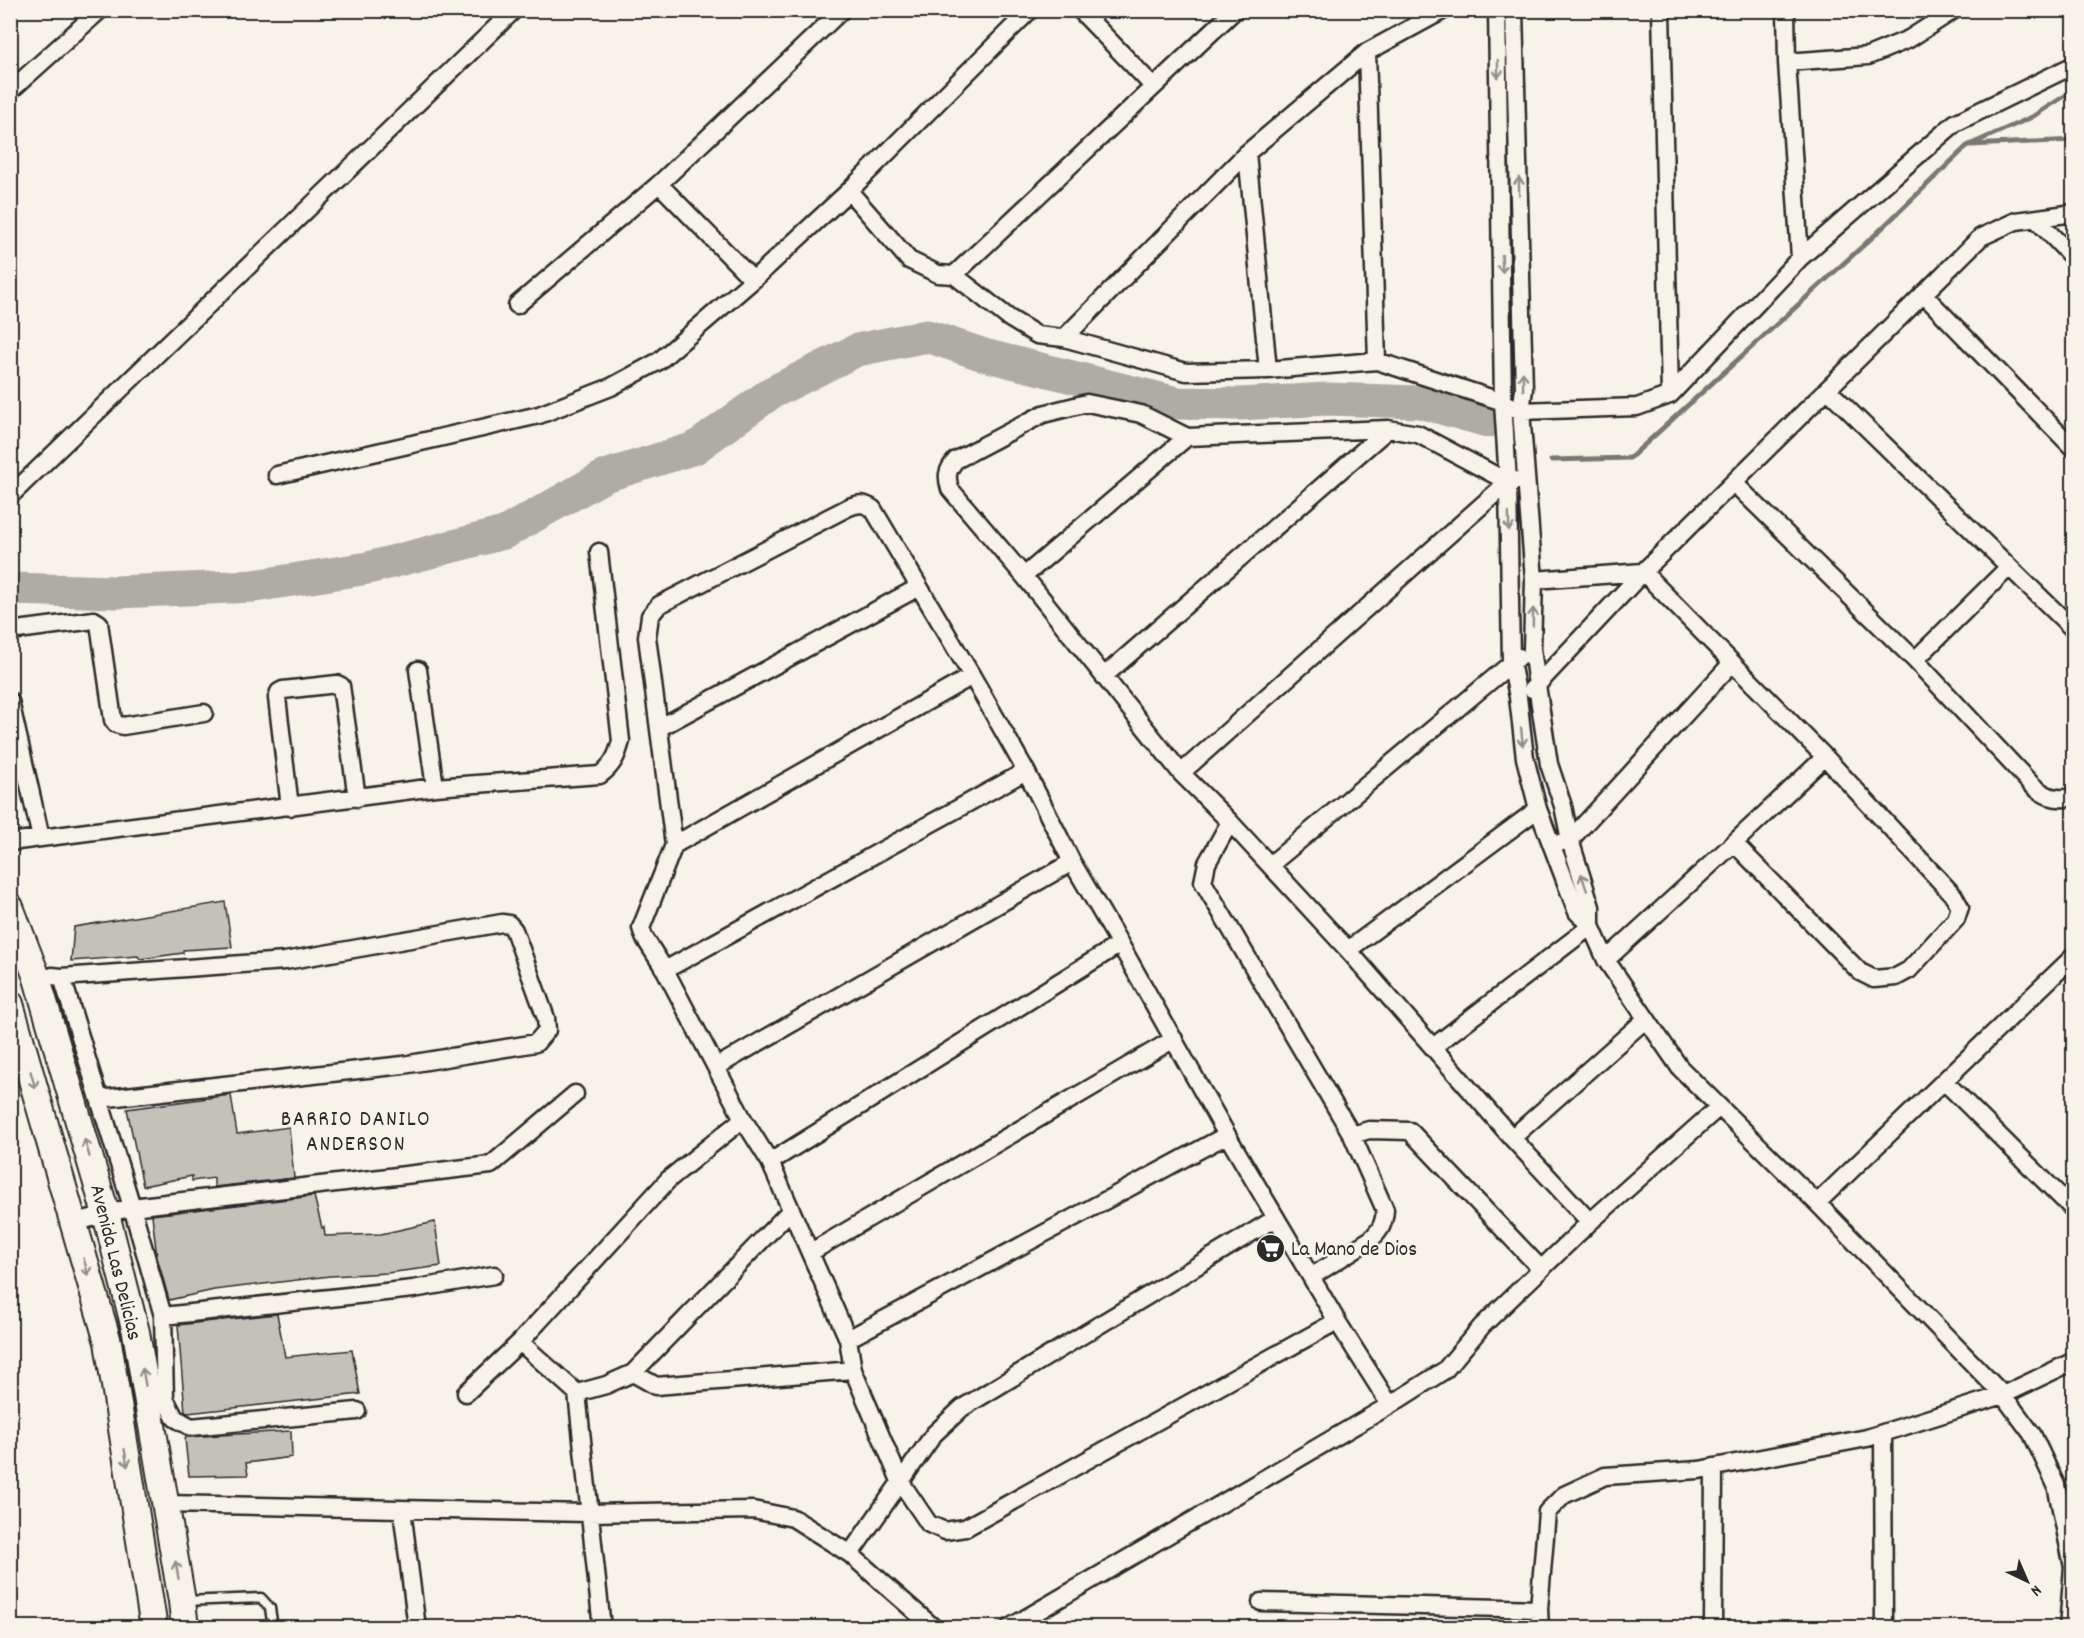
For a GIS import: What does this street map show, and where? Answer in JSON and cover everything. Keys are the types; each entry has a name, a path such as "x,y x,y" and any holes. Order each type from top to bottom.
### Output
{"main road":[{"name":"Avenida Las Delicias","path":"10,907 36,975 106,1214 136,1332 185,1628"},
{"name":"Avenida Las Delicias","path":"10,1004 108,1342 154,1628"}],"street":[{"path":"10,91 100,10"},
{"path":"10,496 514,10"},
{"path":"518,305 659,184 842,10"},
{"path":"277,475 539,415 611,387 658,361 753,280 849,191 1030,10"},
{"path":"1080,10 1153,86"},
{"path":"954,275 1235,10"},
{"path":"1064,338 1246,153 1367,52 1444,10"},
{"path":"1497,10 1503,402 1508,482 1511,662 1518,697 1525,758 1538,809 1577,912 1591,926 1606,960 1680,1068 1817,1203 2003,1395 2032,1434 2056,1485 2073,1567 2070,1627"},
{"path":"1433,1047 1591,926 1592,907 1549,764 1532,649 1534,580 1521,411 1524,390 1514,10"},
{"path":"1661,10 1670,395"},
{"path":"1786,10 1787,62 1800,258"},
{"path":"1787,62 1868,56 1909,39 1954,10"},
{"path":"1367,52 1377,361"},
{"path":"849,191 909,260 938,274 954,275 1009,318 1037,335 1064,338 1186,372 1268,370 1377,361 1503,402 1521,411 1637,407 1670,395 1800,258 1955,123 2073,65"},
{"path":"1246,153 1252,191 1268,370"},
{"path":"659,184 753,280"},
{"path":"1518,697 1537,686 1643,572 1981,237 2016,221 2073,213"},
{"path":"2036,219 2073,259"},
{"path":"1923,294 2073,449"},
{"path":"1828,390 2073,630"},
{"path":"1508,482 1418,434 1388,429 1187,437 1141,414 1087,403 1043,414 956,460 950,467 946,478 950,489 1024,576 1181,773 1230,822 1348,950 1512,1138 1590,1222"},
{"path":"1104,676 1388,429"},
{"path":"1024,576 1187,437"},
{"path":"1181,773 1508,482 1526,479"},
{"path":"1734,483 1915,660 2023,776 2045,796 2065,799 2073,797"},
{"path":"1337,1321 964,1528 945,1531 929,1524 900,1481 853,1370 848,1339 770,1162 743,1119 641,928 674,846 647,637 650,616 659,605 858,503 867,504 873,509 1026,771 1072,862 1227,1135 1337,1321 1390,1405"},
{"path":"10,842 435,787 600,775 611,767 617,758 621,741 599,552"},
{"path":"1915,660 2008,567"},
{"path":"1534,580 1643,572 1825,756 1954,896 1960,907 1956,919 1908,970 1896,977 1874,979 1860,972 1734,843"},
{"path":"659,728 919,586"},
{"path":"10,631 94,620 99,623 113,720 116,724 123,726 204,713"},
{"path":"1270,865 1511,662 1532,649"},
{"path":"1552,845 1570,840 1732,663"},
{"path":"418,670 435,787"},
{"path":"674,846 972,676"},
{"path":"290,807 277,698 279,692 283,690 337,684 341,686 357,798"},
{"path":"10,701 41,837"},
{"path":"1606,960 1825,756"},
{"path":"665,970 1026,771"},
{"path":"1348,950 1538,809"},
{"path":"1230,822 1207,863 1203,882 1352,1136 1385,1210 1380,1232 1311,1277"},
{"path":"716,1067 1072,862"},
{"path":"36,975 62,977 285,961 502,923 509,924 514,930 546,1018 547,1030 536,1043 403,1065 99,1099"},
{"path":"770,1162 1120,944"},
{"path":"1817,1203 2072,960"},
{"path":"62,977 163,1316 165,1400 175,1418 191,1427 357,1411"},
{"path":"1512,1138 1646,1019"},
{"path":"811,1252 1174,1040"},
{"path":"1944,1081 2073,1210"},
{"path":"73,1222 132,1207 491,1165 575,1094"},
{"path":"1010,1628 1390,1405 1445,1370 1482,1326 1541,1269 1719,1107"},
{"path":"466,1393 520,1342 669,1179 743,1119"},
{"path":"1352,1136 1368,1130 1410,1131 1541,1269"},
{"path":"848,1339 1227,1135"},
{"path":"577,1393 606,1385 633,1373 790,1211"},
{"path":"850,1554 934,1434 962,1408 1276,1218"},
{"path":"163,1316 413,1289 494,1275"},
{"path":"520,1342 577,1393 602,1628"},
{"path":"1540,1628 1539,1609 1547,1512 1564,1495 1605,1476 1699,1470 1868,1438 2003,1395 2073,1361"},
{"path":"633,1373 656,1386 853,1370"},
{"path":"1883,1433 1884,1628"},
{"path":"1713,1628 1714,1467"},
{"path":"165,1504 588,1513 753,1510 792,1518 850,1554 934,1628"},
{"path":"402,1510 417,1628"},
{"path":"1261,1602 1539,1609"}],"lane":[{"path":"182,1601 261,1598 270,1608 273,1628"}],"building":[{"path":"225,902 232,947 183,950 183,953 140,959 138,956 71,961 74,927"},
{"path":"231,1095 237,1134 289,1127 294,1178 214,1187 214,1178 192,1181 192,1176 143,1186 127,1109"},
{"path":"314,1196 325,1236 381,1234 435,1222 441,1266 214,1290 169,1300 157,1257 152,1215"},
{"path":"277,1314 285,1357 352,1350 360,1394 185,1412 178,1325"},
{"path":"291,1431 292,1457 246,1463 248,1475 189,1476 185,1439 187,1437"}],"waterway":[{"path":"1551,460 1630,458 1877,233 1967,146 2032,117 2074,90"},
{"path":"1972,145 2074,140"},
{"path":"10,589 117,592 254,586 368,568 504,533 605,476 695,448 771,393 857,350 927,336 984,355 1177,403 1239,404 1327,399 1420,402 1488,421"}],"place":[{"name":"La Mano de Dios","path":"1270,1248"}],"district":[{"name":"BARRIO DANILO ANDERSON","path":"356,1130"}]}
